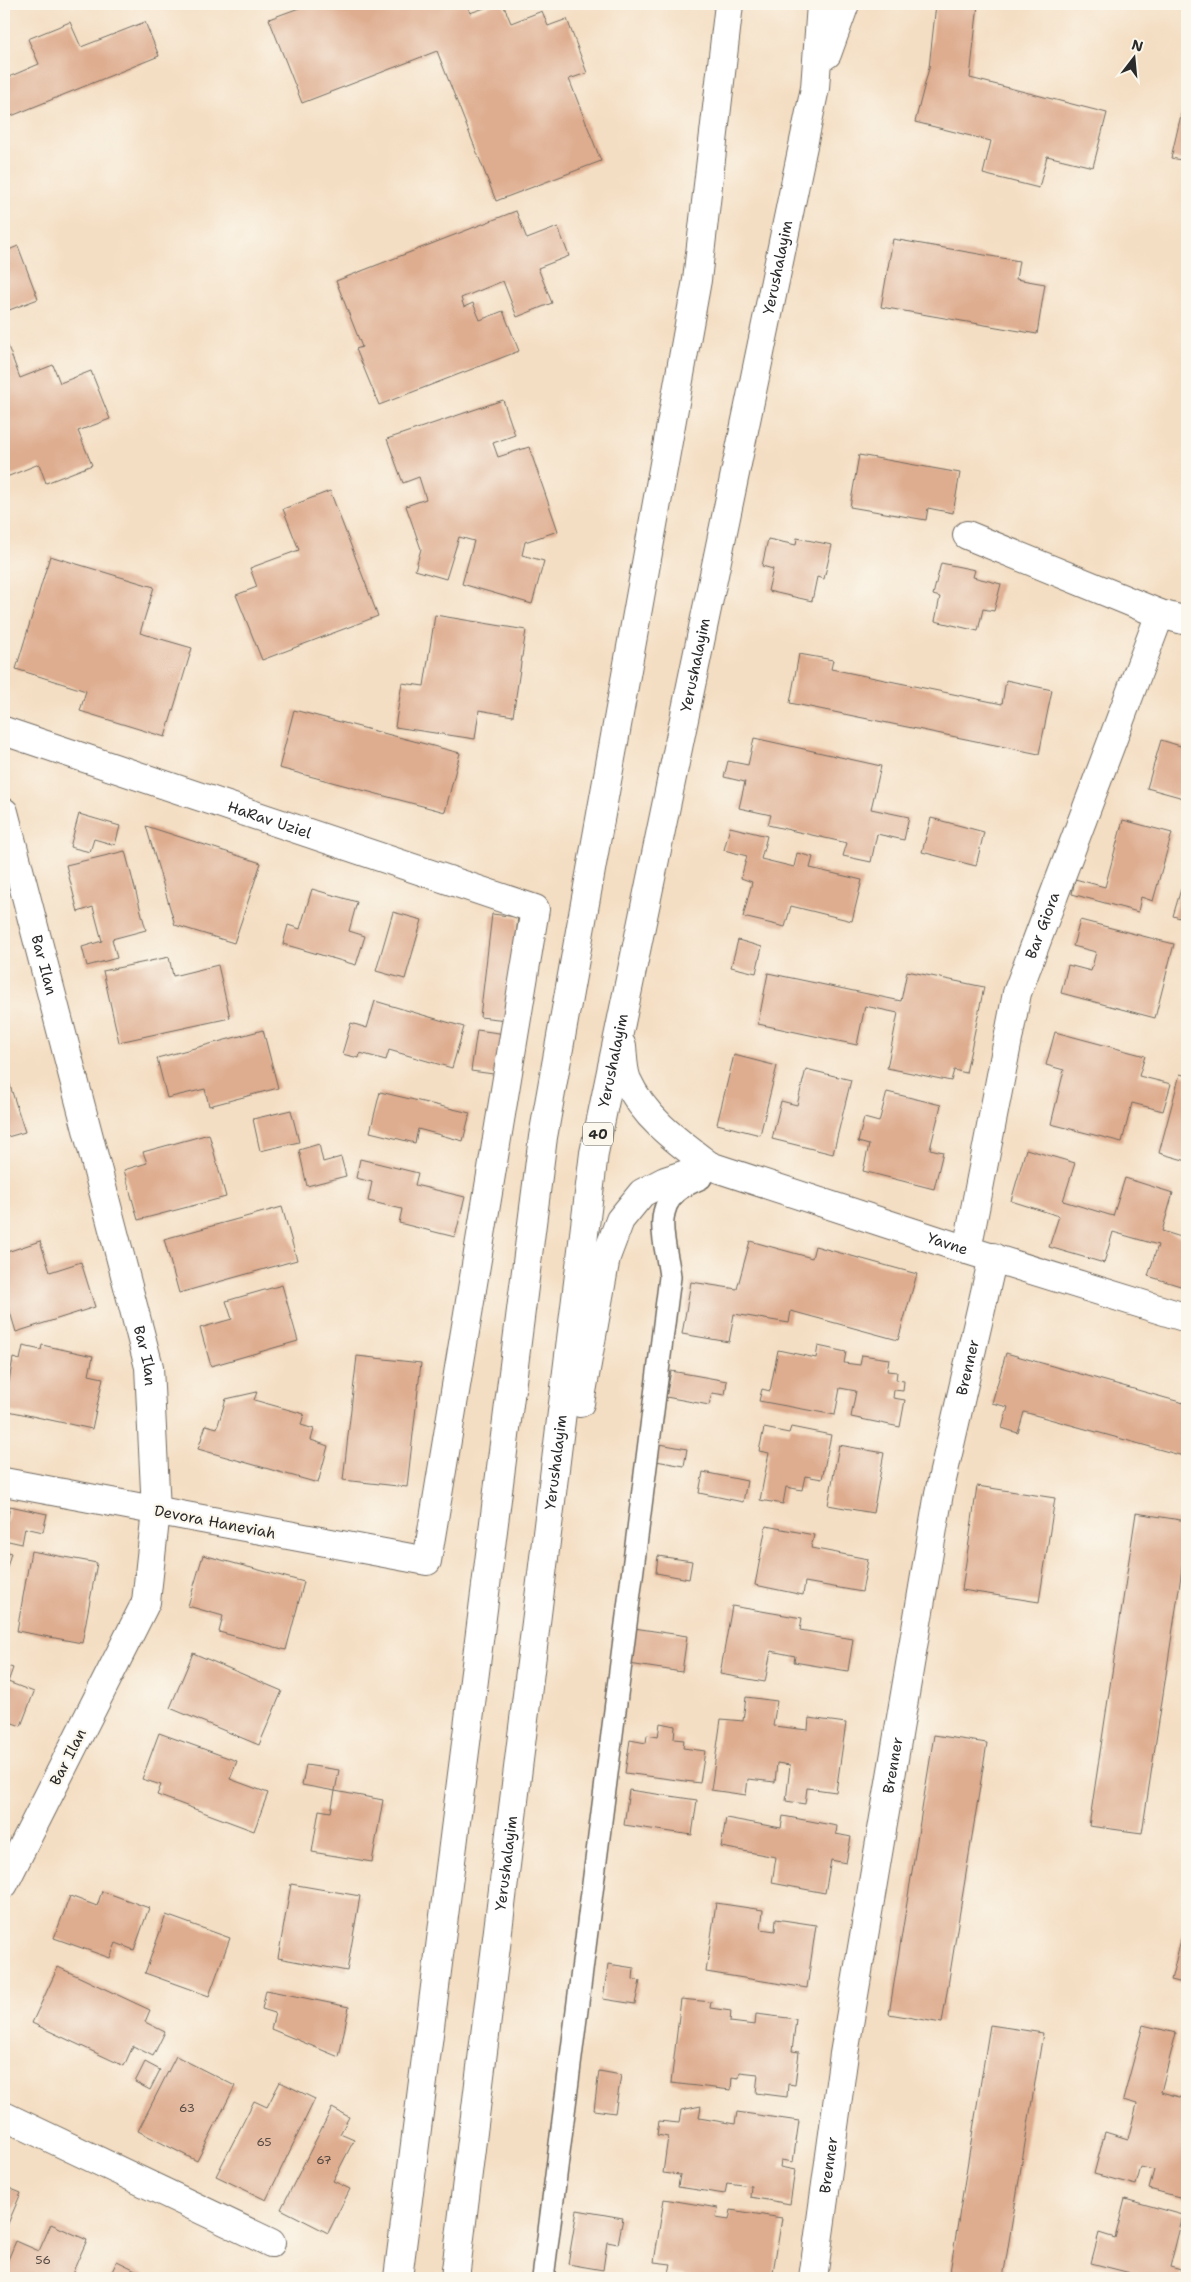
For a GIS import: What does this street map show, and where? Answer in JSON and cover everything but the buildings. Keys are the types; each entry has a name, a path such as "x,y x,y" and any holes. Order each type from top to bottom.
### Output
{"main road":[{"path":"398,2278 543,1137 697,280 729,4"},
{"name":"Yerushalayim","path":"455,2278 594,1153 815,88 821,4"},
{"path":"815,88 845,4"},
{"path":"968,535 1160,614 1187,620"},
{"name":"Bar Giora","path":"967,1250 1017,993 1160,614"},
{"name":"HaRav Uziel","path":"4,731 535,909 427,1561"},
{"name":"Bar Ilan","path":"4,812 149,1367 156,1511 146,1602 4,1884"},
{"path":"620,1029 626,1079 645,1112 677,1140 714,1168"},
{"path":"524,1717 606,1256 620,1220 642,1192 665,1181 714,1168"},
{"name":"Yavne","path":"714,1168 967,1250 1187,1318"},
{"name":"Brenner","path":"813,2278 844,2054 936,1512 994,1257"},
{"name":"Devora Haneviah","path":"4,1482 427,1561"},
{"path":"4,2116 271,2243"}],"lane":[{"path":"544,2278 670,1278 669,1260 662,1232 666,1206 676,1192 714,1168"}]}
